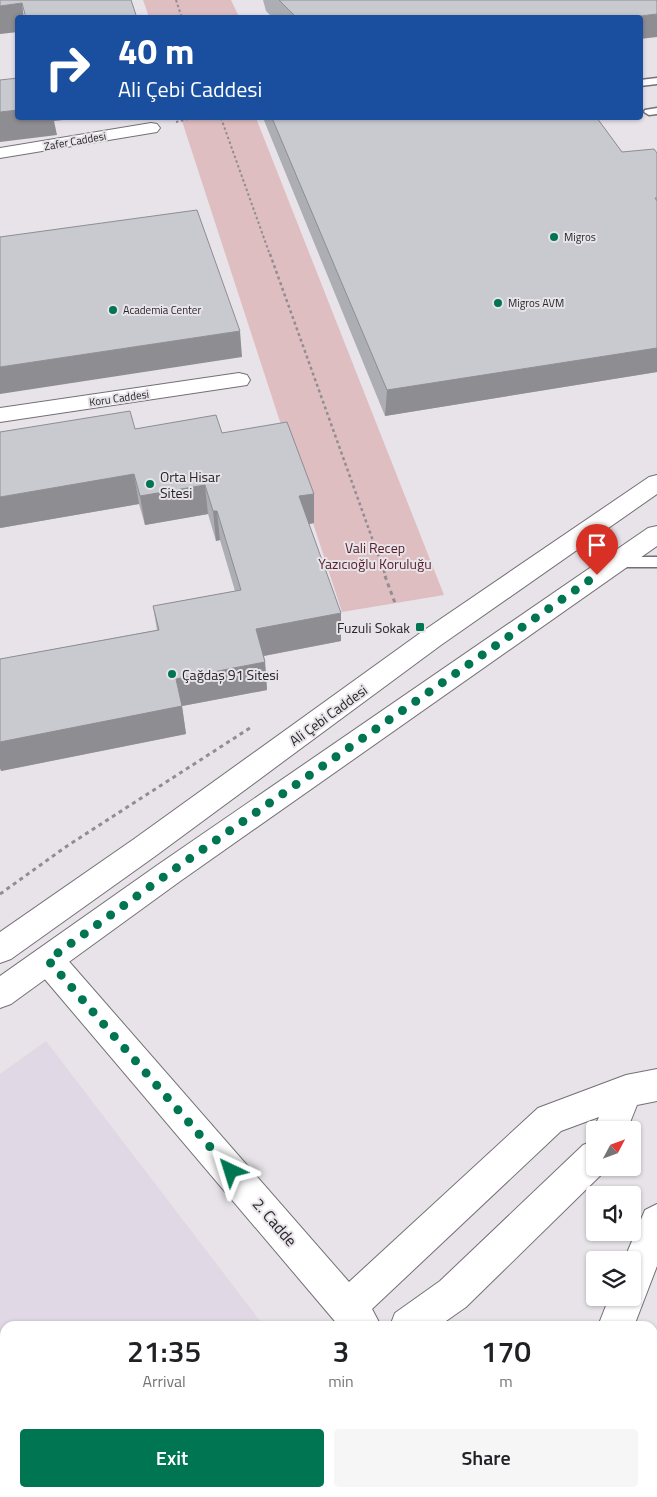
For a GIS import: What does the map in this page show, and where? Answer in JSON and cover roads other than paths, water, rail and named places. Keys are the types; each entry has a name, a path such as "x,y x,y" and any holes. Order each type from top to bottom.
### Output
{"main road":[{"name":"Zafer Caddesi","path":"0,153 151,128"},
{"name":"Koru Caddesi","path":"0,415 239,380"},
{"name":"Ali Çebi Caddesi","path":"0,949 152,842 432,638 657,483"},
{"path":"0,994 169,873 657,534"},
{"name":"2. Cadde","path":"48,960 355,1316"},
{"path":"355,1316 550,1119 642,1088"},
{"path":"617,1121 642,1088"},
{"path":"415,1321 453,1294 586,1166"},
{"path":"641,1262 657,1222"},
{"path":"618,1321 624,1306"}],"lane":[{"path":"643,83 657,81"},
{"path":"610,566 627,562 657,562"}],"place":[{"name":"Migros","path":"554,237"},
{"name":"Migros AVM","path":"498,303"},
{"name":"Academia Center","path":"113,310"},
{"name":"Orta Hisar Sitesi","path":"150,484"},
{"name":"Fuzuli Sokak","path":"420,627"},
{"name":"Çağdaş 91 Sitesi","path":"172,674"}],"park label":[{"name":"Vali Recep Yazıcıoğlu Koruluğu","path":"375,556"}]}
